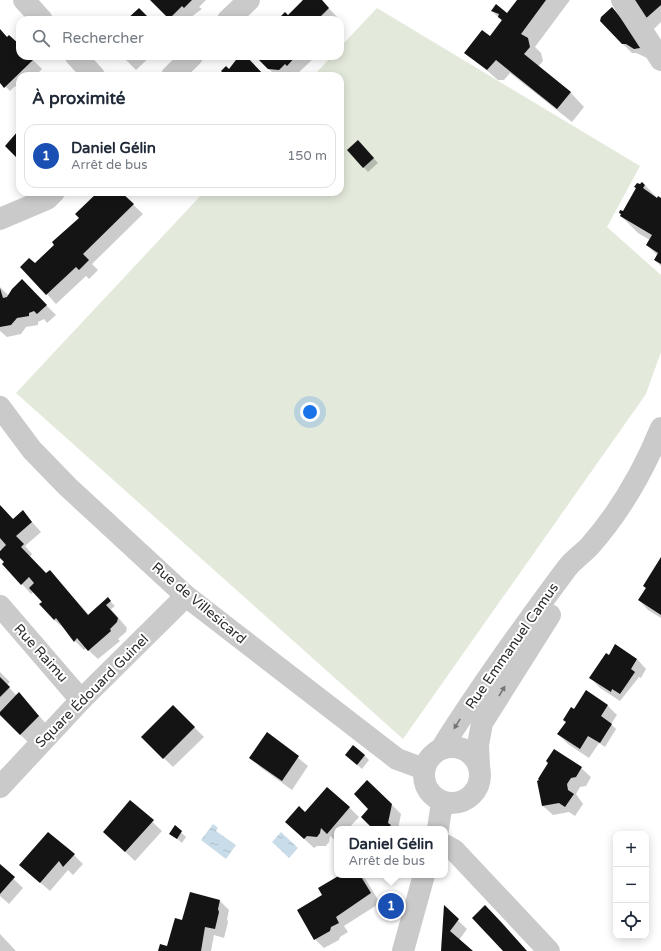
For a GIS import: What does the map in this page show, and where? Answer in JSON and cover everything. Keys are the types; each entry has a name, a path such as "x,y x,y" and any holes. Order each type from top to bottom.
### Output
{"street":[{"path":"24,0 38,16"},
{"path":"232,16 249,0"},
{"path":"622,0 661,60"},
{"path":"80,60 90,72"},
{"path":"176,72 188,60"},
{"path":"0,219 47,199 50,196"},
{"name":"Rue de Villesicard","path":"0,407 32,450 68,487 186,596 397,759 424,769"},
{"name":"Rue Emmanuel Camus","path":"441,749 482,685 568,566 589,546 626,497 654,446 661,428"},
{"name":"Rue Emmanuel Camus","path":"479,766 478,744 482,723 504,686 579,571 589,546"},
{"name":"Square Édouard Guinel","path":"0,787 81,700 186,596"},
{"name":"Rue Raimu","path":"0,606 81,700"},
{"path":"454,747 462,749 473,756 479,766 479,785 473,794 464,801 454,804 442,802 433,797 426,787 424,769 433,754 441,749 454,747"},
{"path":"438,826 442,802"},
{"path":"448,847 454,850 549,951"},
{"path":"403,951 423,878"}],"green space":[{"path":"377,8 640,166 607,227 661,275 661,352 646,394 403,739 16,393 200,196 344,196 344,72 317,72 328,60 344,60 344,43"}],"water":[{"path":"213,824 218,828 216,831 236,845 226,859 201,840"},
{"path":"281,832 298,848 289,858 272,842"}],"building":[{"path":"150,0 192,0 184,8 182,6 172,16 166,16"},
{"path":"303,0 322,0 329,8 321,16 281,16 285,12 288,15"},
{"path":"517,0 546,0 521,34 528,38 530,47 524,54 571,92 557,109 496,60 487,70 464,53 482,30 490,36 502,20 498,17 499,14 491,11 496,4 507,13"},
{"path":"633,0 661,0 661,5 644,20"},
{"path":"612,7 641,43 640,48 634,49 626,44 622,44 600,21 601,17"},
{"path":"139,8 147,16 130,16"},
{"path":"0,29 7,37 9,35 16,41 16,60 33,60 21,72 16,72 16,76 4,88 0,83"},
{"path":"236,60 250,60 261,72 221,71 226,66 229,69"},
{"path":"259,60 292,60 287,66 285,64 279,70 268,69"},
{"path":"16,133 16,157 5,146"},
{"path":"358,140 374,158 363,168 347,150"},
{"path":"642,182 645,185 643,188 657,198 658,196 661,198 661,264 654,260 658,253 646,245 652,235 620,216 621,214 619,213 620,210 623,211 636,188 634,187 637,183 640,184"},
{"path":"94,196 125,196 134,204 83,254 89,260 79,270 76,267 46,295 20,267 29,258 35,263 54,245 52,242 79,218 75,214"},
{"path":"22,279 47,305 37,314 34,311 29,313 29,316 17,318 11,325 0,327 0,288 3,298 7,297 12,289"},
{"path":"0,505 13,519 23,510 32,522 16,536 24,544 21,547 46,573 50,570 88,615 108,597 111,601 106,605 118,618 117,622 110,629 111,631 88,651 77,638 74,642 56,618 54,620 39,604 42,602 29,588 34,583 29,577 21,585 2,564 4,562 0,558 0,551 6,545 0,538"},
{"path":"661,557 661,615 638,600 646,588 643,586"},
{"path":"615,644 637,659 631,669 635,672 620,694 612,689 611,692 589,678 606,653 609,655"},
{"path":"0,677 10,687 0,697"},
{"path":"586,690 608,705 601,716 612,724 600,743 588,736 580,749 557,734 566,722 563,720 571,707 574,709"},
{"path":"19,692 39,716 20,735 0,715 0,712"},
{"path":"173,705 195,727 163,759 141,737"},
{"path":"267,732 299,756 282,781 249,758"},
{"path":"353,745 365,755 357,765 345,755"},
{"path":"554,749 582,767 576,777 571,778 567,784 568,790 574,794 565,807 559,803 542,806 537,781 548,763 546,761"},
{"path":"367,780 392,804 388,823 391,825 370,826 361,817 368,809 354,794"},
{"path":"327,787 350,807 327,834 321,828 317,837 307,836 304,839 285,822 299,806 305,812"},
{"path":"130,800 154,820 125,852 103,832"},
{"path":"175,825 182,831 177,839 169,834"},
{"path":"48,832 75,854 63,867 59,861 40,883 19,865"},
{"path":"0,864 15,877 0,894"},
{"path":"335,878 362,878 371,893 336,917 339,923 331,927 330,931 314,940 297,910 322,895 318,888"},
{"path":"190,892 220,900 215,929 205,927 201,951 158,951 160,944 167,946 175,918 182,920"},
{"path":"444,905 459,919 450,931 473,951 441,951"},
{"path":"485,905 527,951 503,951 472,918"}],"place":[{"name":"Daniel Gélin","path":"391,906"}]}
